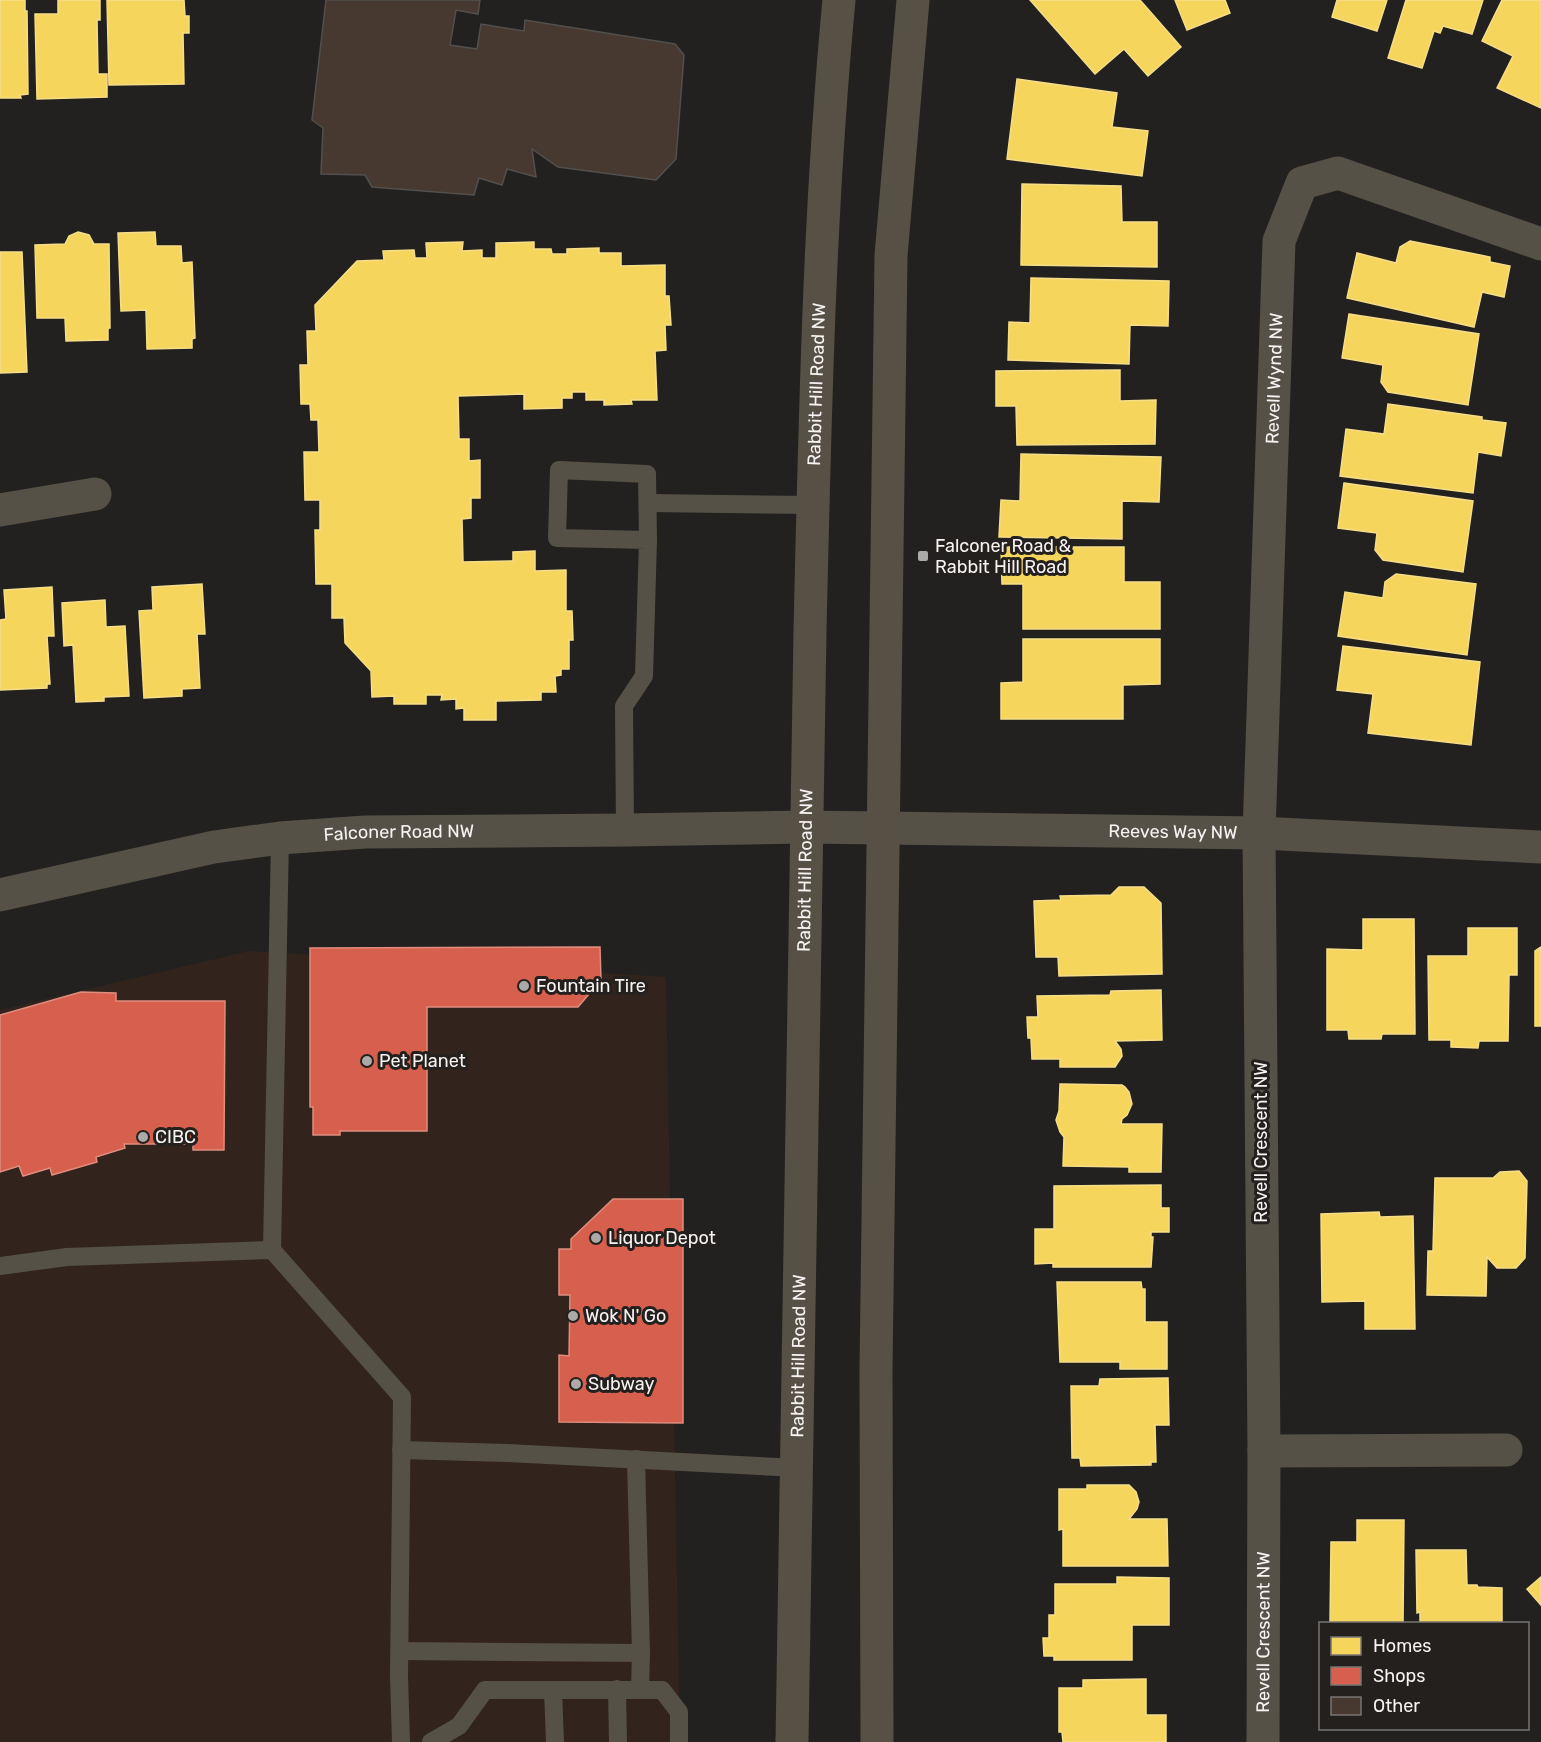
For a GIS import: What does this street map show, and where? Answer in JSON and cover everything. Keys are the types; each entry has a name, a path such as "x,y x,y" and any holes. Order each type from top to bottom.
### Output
{"main road":[{"name":"Rabbit Hill Road NW","path":"792,1742 805,826 813,505 829,110 839,0"},
{"path":"877,1742 876,1369 891,256 913,0"}],"street":[{"name":"Revell Wynd NW","path":"1259,832 1279,242 1302,183 1338,173 1541,244"},
{"path":"0,510 95,494"},
{"name":"Reeves Way NW","path":"805,826 1259,832 1541,847"},
{"name":"Falconer Road NW","path":"0,895 214,847 280,838 365,831 625,830 805,826"},
{"name":"Revell Crescent NW","path":"1259,832 1264,1451 1263,1742"},
{"path":"1264,1451 1506,1450"}],"lane":[{"path":"625,830 624,706 644,676 648,540 647,474 559,470 556,538 648,540"},
{"path":"648,503 813,505"},
{"path":"280,838 272,1251 402,1398 401,1742"},
{"path":"0,1266 67,1257 272,1251"},
{"path":"401,1450 797,1468"},
{"path":"636,1459 640,1689"},
{"path":"400,1651 640,1653"},
{"path":"616,1689 618,1742"},
{"path":"431,1742 459,1734 485,1690 640,1689 662,1690 679,1713 679,1742"},
{"path":"552,1690 555,1742"}],"shaded area":[{"path":"249,951 666,977 680,1742 0,1742 0,1010"}],"building: Homes":[{"path":"0,0 25,0 28,94 20,95 21,98 0,98"},
{"path":"58,0 100,0 100,20 97,20 98,74 107,74 107,97 37,99 35,14 58,14"},
{"path":"107,0 184,0 185,16 189,16 189,33 183,33 184,84 109,85"},
{"path":"1030,0 1140,0 1181,47 1148,76 1124,49 1095,74"},
{"path":"1175,0 1225,0 1230,13 1187,30"},
{"path":"1337,0 1387,0 1377,31 1332,17"},
{"path":"1406,0 1483,0 1472,34 1443,26 1440,33 1434,31 1422,68 1388,58"},
{"path":"1502,0 1541,0 1541,108 1497,88 1513,56 1482,41"},
{"path":"1017,79 1117,93 1112,127 1148,131 1142,176 1007,159"},
{"path":"1022,184 1121,186 1122,222 1157,222 1157,267 1021,265"},
{"path":"78,232 89,235 94,244 109,244 110,328 108,328 108,340 66,341 65,318 37,318 35,245 65,244 69,236"},
{"path":"155,232 156,246 181,246 182,263 192,262 195,338 192,339 192,348 147,349 146,310 121,311 118,233"},
{"path":"1410,241 1490,257 1490,262 1510,266 1504,297 1482,292 1474,327 1347,298 1357,253 1396,263 1400,247"},
{"path":"463,242 462,251 482,250 482,258 496,258 496,243 534,242 534,249 551,249 552,254 567,254 567,249 599,248 599,253 621,253 621,266 665,265 665,296 669,296 671,325 665,325 666,350 655,351 657,400 631,400 632,404 604,405 604,400 586,400 586,392 572,392 572,398 562,398 562,408 524,409 524,394 458,396 459,439 469,439 469,461 480,460 480,498 471,498 471,518 462,519 463,562 513,561 513,552 535,551 535,571 566,570 566,611 572,611 573,640 569,640 569,669 561,669 561,675 555,676 556,692 541,692 541,700 496,701 496,720 464,720 464,708 456,709 456,699 441,700 442,695 426,695 426,704 394,704 394,696 372,697 371,671 345,643 344,618 332,618 332,584 316,584 315,530 320,530 320,500 305,500 304,452 319,452 318,420 311,420 310,404 301,404 300,365 308,365 307,331 316,331 315,305 357,261 384,260 383,251 414,250 415,258 427,258 426,243"},
{"path":"0,252 22,252 27,372 0,373"},
{"path":"1031,278 1169,281 1168,326 1130,325 1129,364 1008,360 1009,322 1030,323"},
{"path":"1349,314 1479,334 1468,405 1388,392 1381,382 1383,365 1342,358"},
{"path":"1120,370 1120,401 1156,400 1155,444 1017,445 1016,406 996,406 996,371"},
{"path":"1388,404 1482,417 1482,420 1506,423 1501,456 1478,452 1473,493 1340,476 1346,429 1384,434"},
{"path":"1021,454 1161,457 1159,502 1122,501 1122,539 999,537 1001,500 1020,501"},
{"path":"1344,483 1473,501 1463,572 1383,560 1375,550 1377,533 1338,528"},
{"path":"1001,547 1124,547 1124,582 1160,582 1160,629 1023,629 1023,584 1002,584"},
{"path":"1396,574 1476,584 1467,655 1338,636 1345,592 1383,598 1385,582"},
{"path":"202,584 205,634 197,634 200,688 182,689 182,696 144,698 139,611 153,610 152,587"},
{"path":"52,587 54,636 47,636 50,684 47,684 47,688 0,690 0,620 6,619 4,590"},
{"path":"105,600 106,627 125,626 129,696 104,697 104,701 76,702 73,645 64,646 62,603"},
{"path":"1023,639 1160,639 1160,684 1123,685 1123,719 1001,719 1001,683 1023,682"},
{"path":"1343,646 1480,662 1471,745 1368,733 1373,694 1337,690"},
{"path":"1119,887 1144,887 1161,903 1162,974 1059,976 1058,957 1036,957 1034,901 1061,900 1060,896 1111,895"},
{"path":"1363,919 1414,919 1415,1034 1382,1034 1381,1039 1349,1039 1348,1030 1327,1030 1327,949 1363,950"},
{"path":"1468,928 1517,928 1517,975 1509,975 1508,1041 1479,1041 1478,1048 1451,1047 1451,1040 1429,1040 1428,956 1468,956"},
{"path":"1541,947 1541,1026 1535,1026 1535,951"},
{"path":"1161,990 1162,1040 1115,1041 1121,1049 1122,1056 1115,1067 1060,1067 1060,1059 1032,1059 1027,1017 1038,1017 1037,996 1110,995 1111,991"},
{"path":"1060,1084 1122,1085 1125,1087 1132,1104 1121,1124 1162,1124 1161,1172 1129,1172 1129,1167 1063,1166 1064,1137 1056,1120 1059,1111"},
{"path":"1519,1171 1527,1181 1525,1258 1516,1268 1497,1268 1487,1257 1486,1296 1427,1295 1428,1251 1433,1251 1435,1178 1493,1178 1500,1172"},
{"path":"1161,1185 1161,1208 1169,1208 1169,1232 1151,1232 1151,1237 1153,1237 1151,1267 1053,1267 1053,1263 1035,1264 1035,1229 1054,1229 1054,1186"},
{"path":"1379,1212 1380,1217 1413,1216 1415,1329 1365,1329 1365,1301 1322,1302 1321,1214"},
{"path":"1057,1282 1141,1282 1142,1289 1145,1289 1145,1322 1167,1322 1167,1369 1120,1369 1120,1362 1060,1362"},
{"path":"1168,1378 1169,1425 1155,1425 1156,1462 1151,1462 1151,1465 1081,1466 1080,1458 1072,1458 1071,1386 1099,1386 1100,1379"},
{"path":"1087,1485 1129,1485 1136,1492 1139,1502 1137,1509 1129,1519 1167,1519 1168,1566 1063,1566 1063,1529 1059,1530 1059,1489 1087,1489"},
{"path":"1357,1520 1404,1520 1403,1622 1330,1622 1331,1542 1357,1542"},
{"path":"1416,1550 1466,1550 1467,1585 1502,1588 1502,1622 1420,1622 1420,1612 1417,1613"},
{"path":"1117,1577 1169,1578 1169,1625 1132,1625 1132,1660 1054,1660 1054,1656 1044,1656 1043,1638 1049,1638 1049,1615 1055,1615 1055,1584 1117,1584"},
{"path":"1541,1577 1541,1605 1527,1589"},
{"path":"1146,1679 1146,1715 1166,1715 1166,1742 1063,1742 1062,1732 1059,1732 1059,1688 1083,1688 1083,1680"}],"building: Shops":[{"path":"600,947 601,980 578,1007 427,1007 427,1131 340,1131 340,1135 313,1135 313,1107 310,1107 310,948"},
{"path":"81,992 116,993 116,1001 225,1001 224,1150 193,1150 193,1144 124,1144 125,1148 96,1157 97,1162 52,1175 50,1168 23,1176 19,1166 0,1172 0,1015"},
{"path":"613,1199 683,1199 683,1423 559,1422 559,1355 569,1356 570,1295 559,1295 559,1249 571,1249 571,1239"}],"building: Other":[{"path":"326,0 480,0 478,14 456,10 450,45 477,49 481,24 524,31 525,20 675,44 684,55 676,159 656,180 558,167 532,149 536,177 507,169 502,185 479,178 474,195 372,187 365,175 321,174 323,128 312,120"}],"place":[{"name":"Falconer Road & Rabbit Hill Road","path":"923,556"},
{"name":"Fountain Tire","path":"524,986"},
{"name":"Pet Planet","path":"367,1061"},
{"name":"CIBC","path":"143,1137"},
{"name":"Liquor Depot","path":"596,1238"},
{"name":"Wok N' Go","path":"573,1316"},
{"name":"Subway","path":"576,1384"}]}
